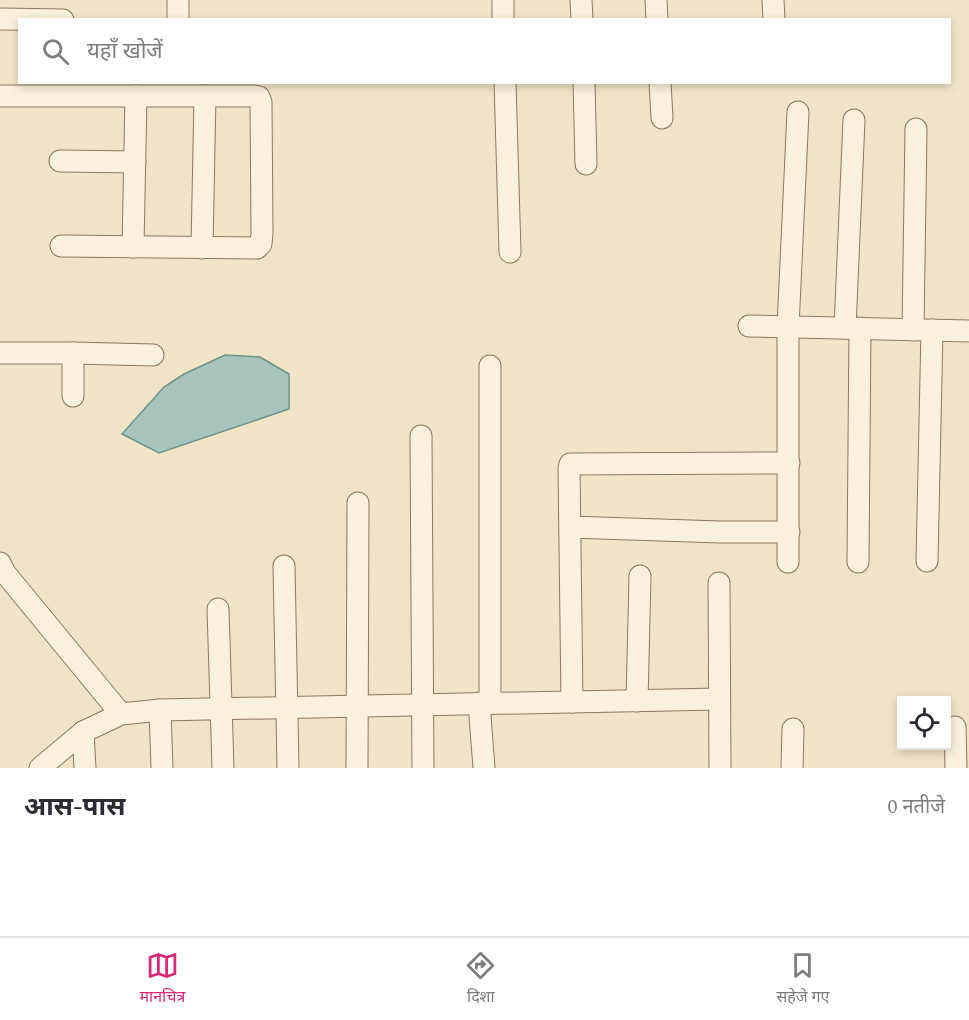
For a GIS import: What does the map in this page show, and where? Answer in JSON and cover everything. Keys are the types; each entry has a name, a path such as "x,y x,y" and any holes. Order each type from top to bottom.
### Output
{"street":[{"path":"178,0 178,18"},
{"path":"503,0 503,18"},
{"path":"581,0 582,18"},
{"path":"656,0 657,18"},
{"path":"773,0 774,18"},
{"path":"0,19 18,19"},
{"path":"505,84 510,252"},
{"path":"584,84 586,164"},
{"path":"660,84 662,118"},
{"path":"0,96 259,97 261,102 262,233 261,244 257,248 61,246"},
{"path":"134,247 136,96"},
{"path":"202,248 205,96"},
{"path":"788,562 788,327 798,112"},
{"path":"854,120 853,328 858,562"},
{"path":"916,129 927,561"},
{"path":"60,161 135,162"},
{"path":"750,326 969,331"},
{"path":"0,353 153,355"},
{"path":"73,353 73,396"},
{"path":"484,768 490,366"},
{"path":"421,436 423,768"},
{"path":"572,702 570,464 789,463"},
{"path":"357,768 358,503"},
{"path":"570,527 789,532"},
{"path":"0,563 5,573 121,714"},
{"path":"284,566 288,768"},
{"path":"638,700 640,576"},
{"path":"719,583 720,768"},
{"path":"218,609 224,768"},
{"path":"40,768 83,732 121,714 160,710 719,699"},
{"path":"160,710 162,768"},
{"path":"955,727 956,768"},
{"path":"792,768 793,729"},
{"path":"83,732 85,768"}],"water":[{"path":"225,355 260,357 289,374 289,409 159,453 122,434 164,387 184,374"}]}
